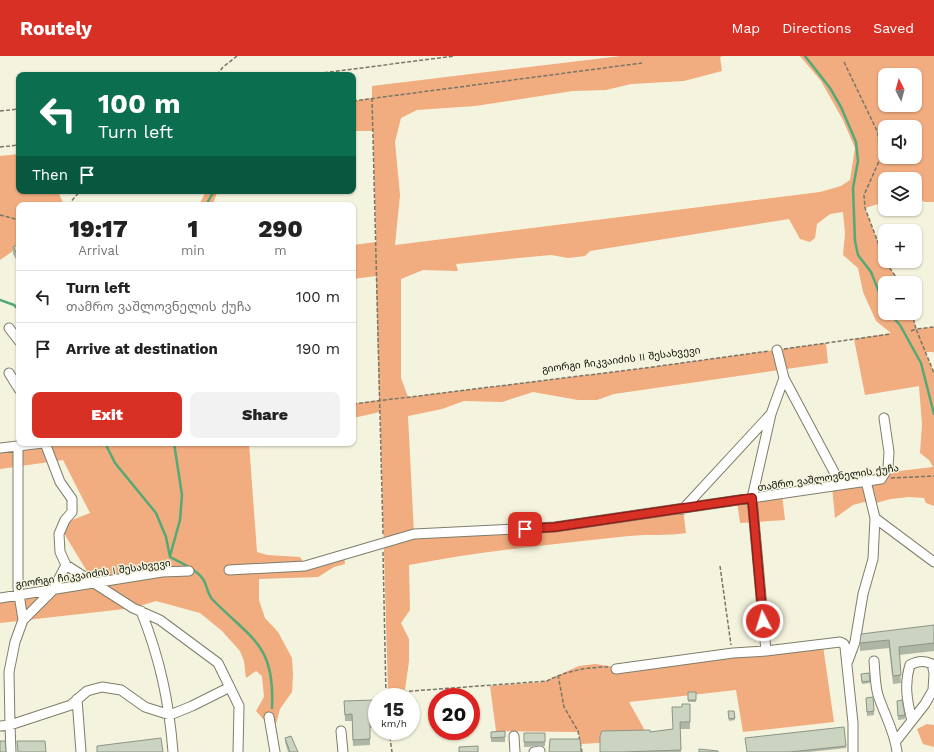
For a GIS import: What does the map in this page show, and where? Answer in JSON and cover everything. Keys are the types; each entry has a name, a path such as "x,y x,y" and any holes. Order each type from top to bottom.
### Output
{"street":[{"path":"9,328 16,337"},
{"path":"777,350 784,378 841,485"},
{"path":"9,373 16,384"},
{"path":"766,651 752,498 771,414 784,378"},
{"path":"683,509 771,414"},
{"path":"882,479 888,468 889,452 884,418"},
{"path":"0,448 18,446 19,595 23,620"},
{"path":"45,446 60,482 72,499 72,512 65,520 59,534 60,552 66,566 94,584 160,620 218,663 239,706 238,752"},
{"name":"თამრო ვაშლოვნელის ქუჩა","path":"229,570 306,566 414,534 555,527 882,479"},
{"path":"847,664 855,642 863,594 873,559 875,518 866,481"},
{"path":"875,518 934,562"},
{"path":"12,752 9,672 15,642 23,620 53,590 66,566"},
{"name":"გიორგი ჩიკვაიძის I შესახვევი","path":"0,598 162,572 189,571"},
{"path":"141,611 154,644 164,680 170,715 173,752"},
{"path":"616,670 733,653 766,651 840,642 844,644 847,664 853,723 853,752"},
{"path":"874,661 877,693 886,721 896,741 898,752"},
{"path":"896,741 926,704 933,690 934,674 932,664 927,662 916,662 910,665 907,673 906,692 912,721"},
{"path":"0,726 10,725 71,704 87,691 102,687 121,690 145,707 170,715 230,687"},
{"path":"77,700 81,752"},
{"path":"269,717 275,752"},
{"path":"341,731 343,752"},
{"path":"514,736 515,752"}],"path":[{"path":"219,72 223,67 237,56"},
{"path":"330,72 456,56"},
{"path":"844,62 878,133 880,159 864,194 865,208 885,261 895,276"},
{"path":"356,101 642,63"},
{"path":"372,98 380,401 385,688"},
{"path":"0,111 16,109"},
{"path":"0,147 16,145"},
{"path":"71,202 77,194"},
{"path":"0,215 16,219"},
{"path":"914,320 934,373"},
{"path":"911,331 934,327"},
{"name":"გიორგი ჩიკვაიძის II შესახვევი","path":"356,404 645,368 891,334"},
{"name":"თამრო ვაშლოვნელის ქუჩა","path":"882,479 934,476"},
{"path":"720,566 733,653"},
{"path":"420,690 547,681 558,675 595,667 610,667 616,670"},
{"path":"558,675 564,707 578,731 582,752"},
{"path":"390,740 392,752"}],"shaded area":[{"path":"621,56 723,56 720,57 722,71 684,81 631,84 606,90 573,91 475,106 417,110 401,118 395,142 400,195 395,245 820,192 841,186 850,180 855,148 843,120 821,81 800,56 934,56 934,202 922,200 922,172 878,172 878,204 865,208 878,242 878,268 890,268 895,276 878,276 878,320 914,320 916,329 934,327 934,352 925,352 934,373 934,506 926,503 924,498 909,497 891,499 872,504 864,502 853,505 835,518 832,486 881,479 891,472 933,467 929,460 920,453 922,425 919,386 865,395 854,339 891,333 876,321 863,292 858,268 843,255 845,234 843,212 830,214 817,224 815,238 810,242 800,239 789,219 590,251 585,256 568,258 551,255 456,264 458,271 423,270 401,279 401,378 408,397 645,368 826,343 828,363 614,394 597,400 578,400 533,392 502,402 464,401 442,409 408,416 414,534 555,527 683,509 686,533 629,536 546,545 409,565 410,610 401,623 409,639 409,661 405,688 388,688 380,412 356,417 356,404 379,400 376,276 356,279 356,245 376,242 373,131 356,131 356,101 372,98 372,86"},
{"path":"16,154 16,194 59,194 63,202 16,202 16,249 0,260 0,156"},
{"path":"204,194 217,194 213,202 200,202"},
{"path":"17,446 249,446 257,552 267,555 300,557 306,566 344,556 345,564 334,567 318,577 259,579 259,600 265,618 278,632 292,658 292,692 280,709 274,731 256,711 264,697 262,676 256,671 246,678 244,661 240,651 222,631 200,613 156,601 133,608 0,623 0,598 94,583 59,525 90,513 63,460 0,469 0,448"},
{"path":"782,494 785,520 740,523 737,501"},
{"path":"823,646 834,722 743,732 736,690 629,702 643,727 648,740 581,744 578,732 496,731 490,686 543,682 579,666 595,664 630,669"},
{"path":"927,724 934,725 934,747 923,744 917,729"}],"building":[{"path":"934,625 934,643 899,647 901,675 893,676 889,640 860,643 861,634"},
{"path":"869,673 870,681 862,682 861,674"},
{"path":"688,692 696,692 696,700 688,700"},
{"path":"873,697 874,711 867,712 866,698"},
{"path":"368,700 368,739 353,740 352,714 345,715 344,701"},
{"path":"902,700 905,715 898,716 897,701"},
{"path":"682,704 690,704 690,722 680,722 681,750 600,752 600,736 602,731 650,730 650,732 673,729 672,707 682,707"},
{"path":"728,711 734,711 735,718 729,719"},
{"path":"844,727 846,746 790,752 747,752 745,738"},
{"path":"505,731 505,737 491,738 491,732"},
{"path":"524,733 545,733 545,742 524,742"},
{"path":"291,736 298,752 290,752 285,738"},
{"path":"161,738 163,752 97,752 97,746"},
{"path":"550,739 580,739 581,752 549,752"},
{"path":"0,741 5,741 6,752 0,752"},
{"path":"17,741 45,741 46,752 18,752"},
{"path":"478,746 478,752 459,752 459,747"},
{"path":"699,749 718,751 718,752 699,752"}],"waterway":[{"path":"805,56 830,88 841,107 856,142 858,161 853,188 855,241 858,255 871,272 878,290"},
{"path":"208,202 212,194"},
{"path":"0,300 16,307"},
{"path":"895,320 900,325 921,363 934,414"},
{"path":"106,446 115,463 156,513 166,537 170,557 188,566 200,575 212,599 249,635 265,656 270,670 272,708"},
{"path":"170,556 180,520 182,495 174,446"}],"route":[{"path":"525,529 555,527 752,498 763,621"}]}
